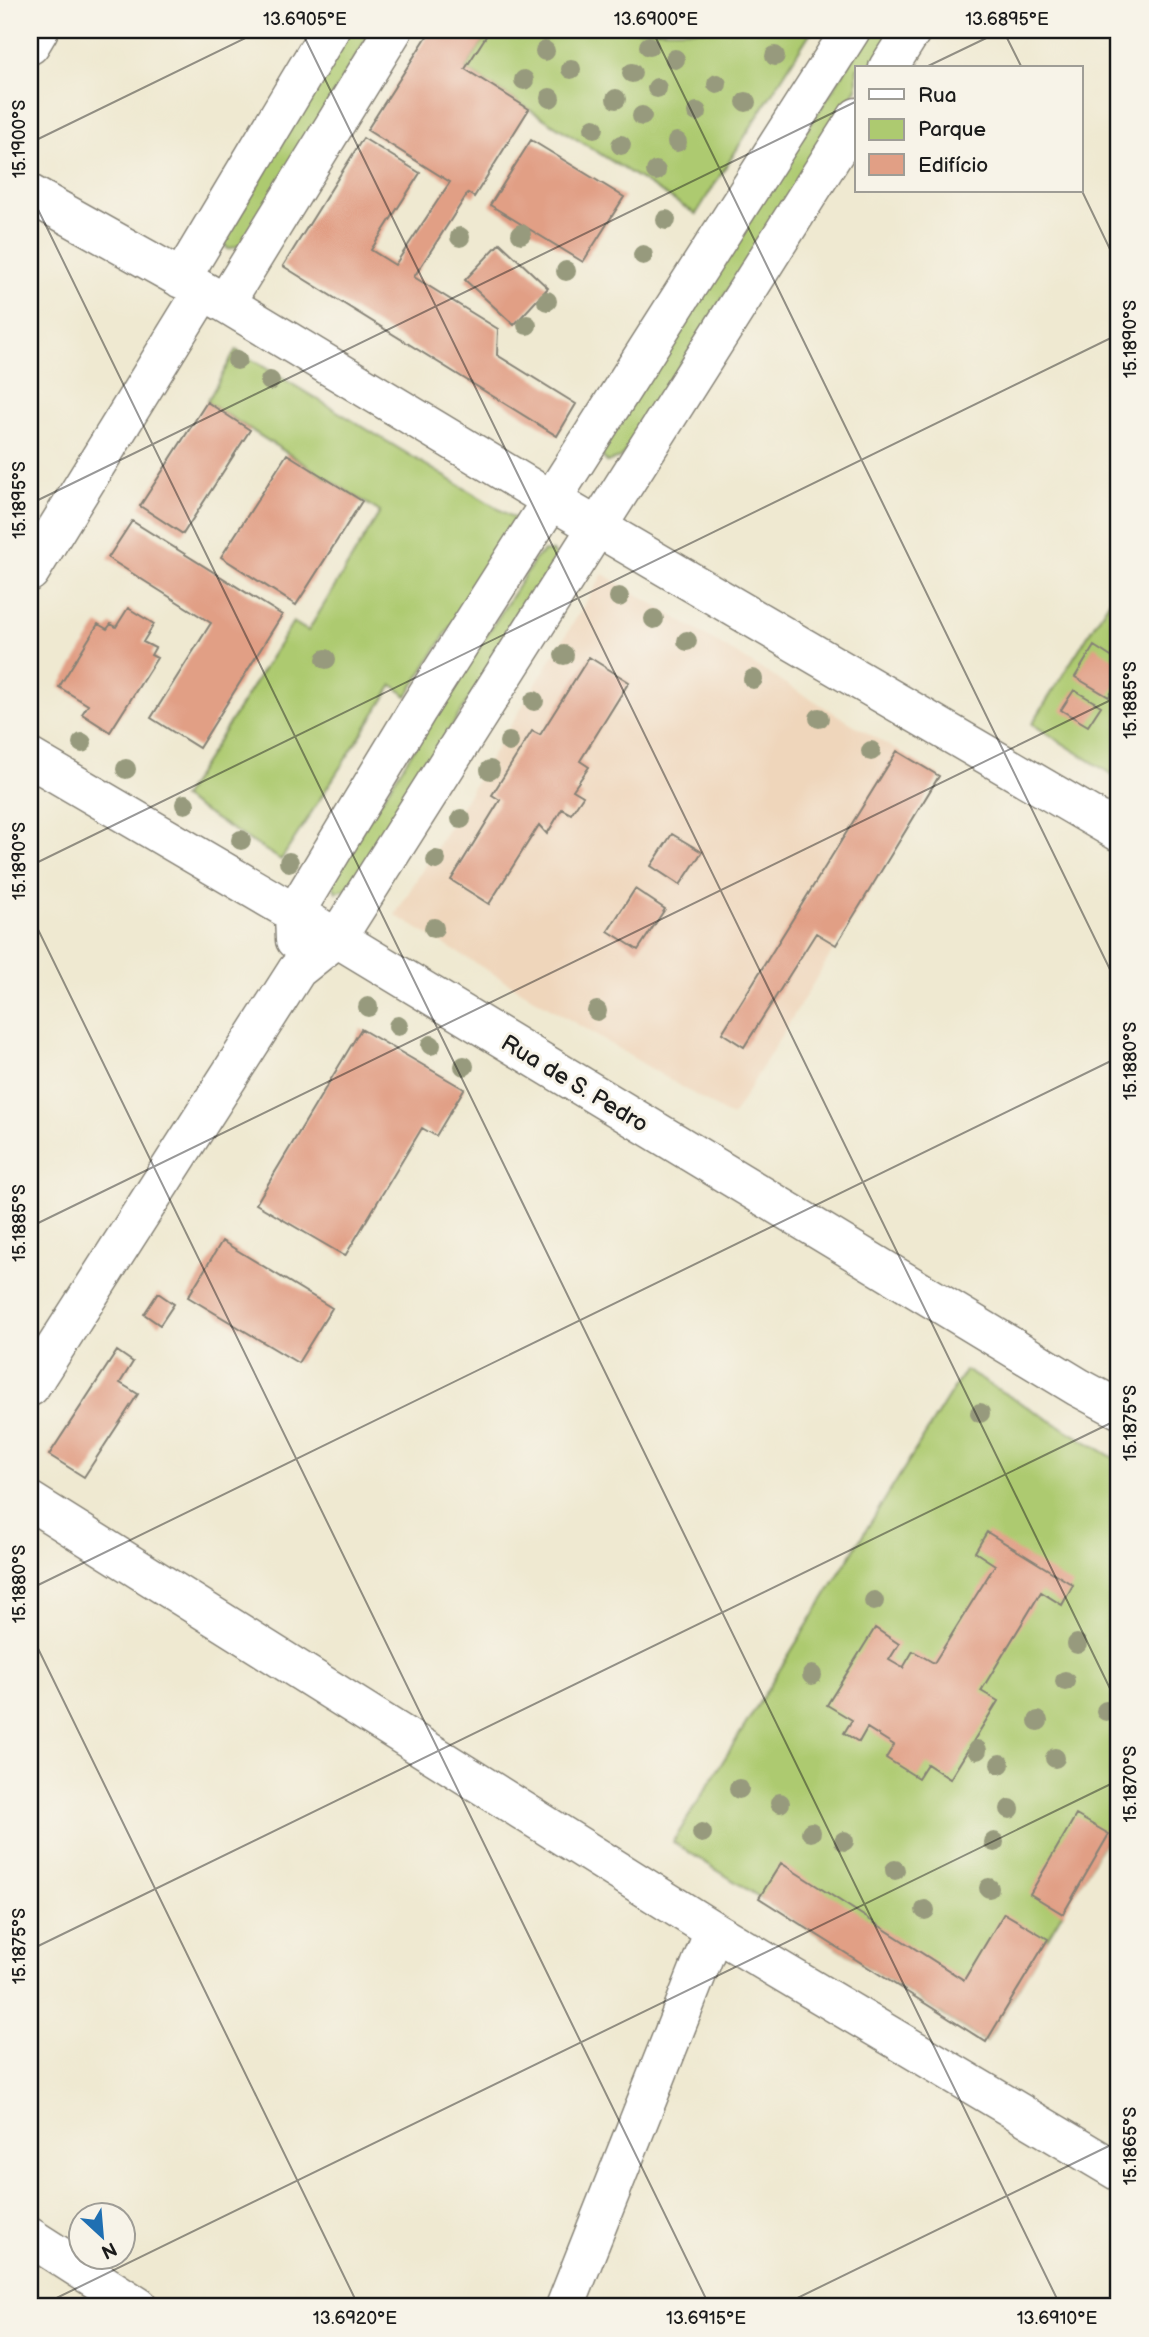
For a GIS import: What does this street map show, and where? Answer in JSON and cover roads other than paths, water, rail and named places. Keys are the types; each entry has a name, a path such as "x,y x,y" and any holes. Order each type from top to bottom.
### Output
{"street":[{"path":"30,45 39,30"},
{"path":"203,291 330,30"},
{"path":"30,572 203,291 393,30"},
{"path":"297,970 294,914 551,500 851,30"},
{"path":"889,66 912,30"},
{"path":"30,1387 297,970 337,938 855,120"},
{"path":"30,194 203,291 551,500 1119,832"},
{"name":"Rua de S. Pedro","path":"30,758 1115,1398"},
{"path":"30,1501 714,1931 1119,2172"},
{"path":"565,2307 714,1931"},
{"path":"30,2237 139,2307"}]}
